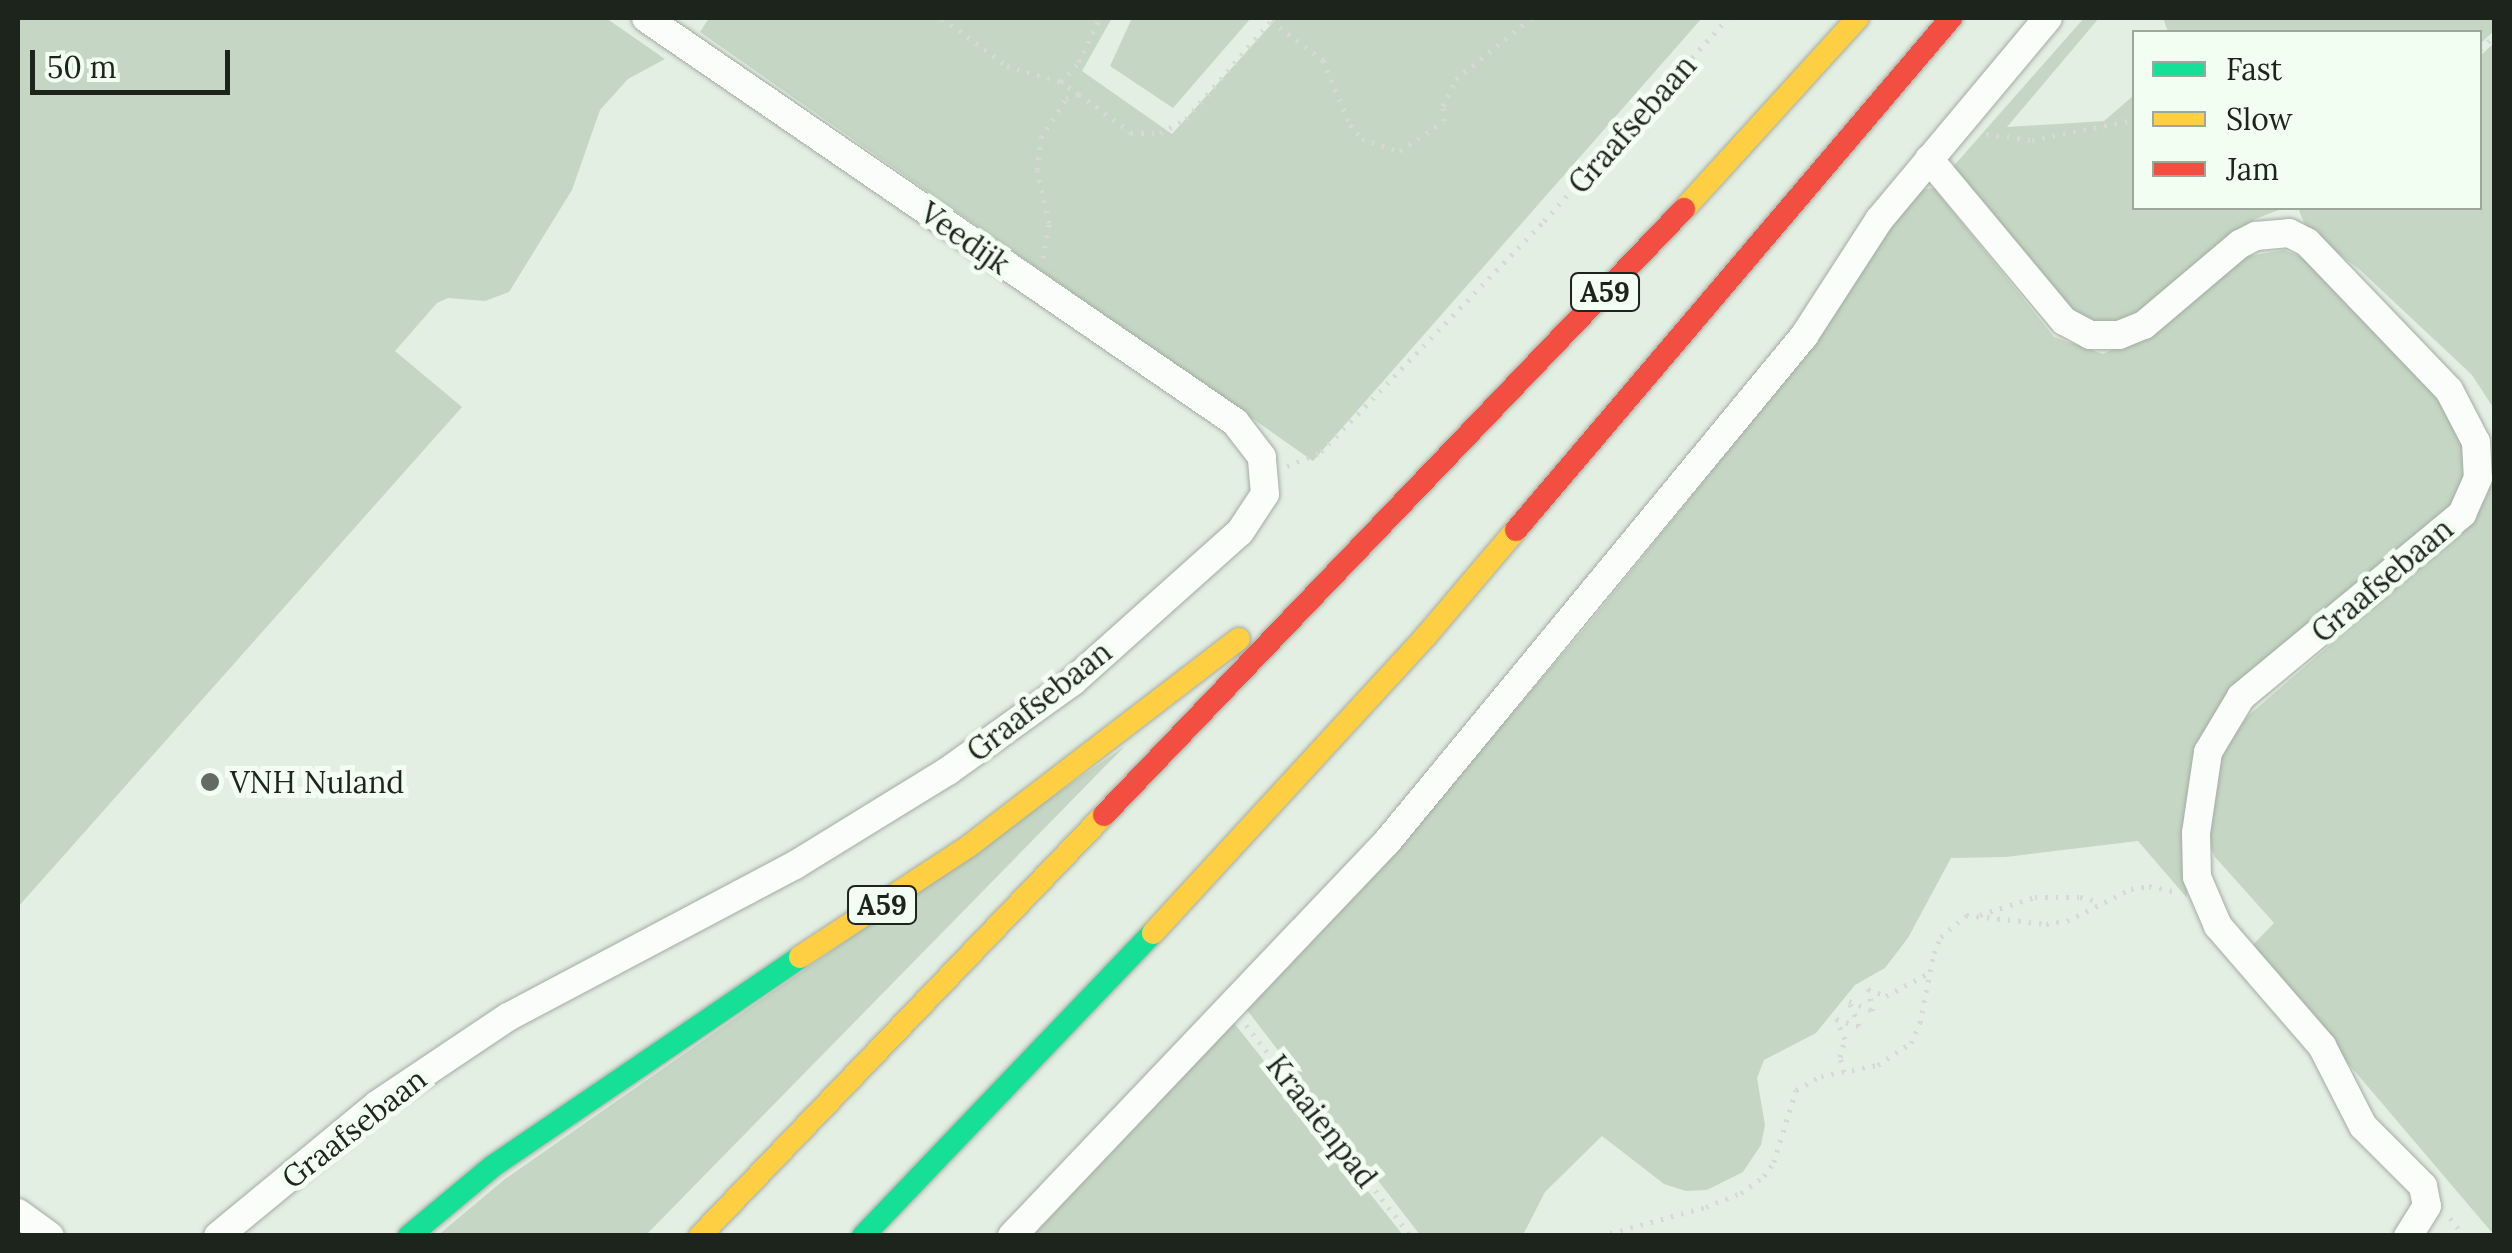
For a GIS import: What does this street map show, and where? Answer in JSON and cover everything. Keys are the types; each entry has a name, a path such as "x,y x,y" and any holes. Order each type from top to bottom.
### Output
{"highway":[{"name":"A59","path":"700,1236 1650,245 1858,18"},
{"path":"863,1236 1220,863 1426,636 1951,18"},
{"name":"A59","path":"409,1236 493,1166 658,1050 969,846 1191,674 1347,561"}],"street":[{"name":"Veedijk","path":"646,18 1235,422 1252,440 1266,474"},
{"path":"1012,1236 1386,842 1804,336 1879,220 2048,18"},
{"name":"Graafsebaan","path":"1929,160 2064,320 2090,336 2119,335 2144,325 2240,244 2256,236 2289,234 2307,242 2449,390 2476,442 2478,478 2462,514 2242,697 2208,752 2196,833 2197,876 2218,926 2322,1046 2362,1126 2423,1186 2426,1206 2408,1236"},
{"name":"Graafsebaan","path":"218,1236 378,1104 508,1017 795,865 948,771 1072,682 1240,532 1265,494 1266,474"},
{"path":"18,1214 50,1236"}],"path":[{"path":"942,18 1007,66 1061,82 1131,133 1160,133 1186,119 1272,19 1324,60 1350,125 1362,138 1400,151 1422,141 1444,120 1443,106 1456,79 1531,18"},
{"path":"1061,82 1079,62 1100,18"},
{"name":"Graafsebaan","path":"1266,474 1321,452 1544,221 1728,18"},
{"path":"1030,282 1047,250 1050,223 1037,170 1041,138 1050,117 1066,99 1078,94"},
{"path":"1954,130 2032,140 2128,122"},
{"path":"1600,1236 1742,1193 1764,1176 1774,1162 1796,1090 1821,1076 1878,1065 1911,1043 1920,1023 1927,974 1941,937 1966,915 2046,924 2067,921 2102,902 2149,886 2206,903"},
{"path":"1979,916 1986,910 2035,897 2080,897 2102,902"},
{"path":"1844,1072 1840,1057 1845,1039 1836,1020 1859,1026 1849,1002 1873,1011 1868,989 1886,996 1927,974"},
{"name":"Kraaienpad","path":"1232,1007 1411,1236"}],"green space":[{"path":"18,18 606,18 665,59 628,79 600,110 572,190 509,292 485,301 448,298 437,303 395,351 462,407 18,907"},
{"path":"709,18 1112,18 1082,71 1172,134 1277,18 1702,18 1313,461 700,32"},
{"path":"1132,18 1251,18 1173,108 1110,66"},
{"path":"2084,18 2099,18 2007,127 2104,121 2132,97 2132,210 2279,210 2255,219 2136,316 2109,325 2068,317 1950,170"},
{"path":"2163,18 2494,18 2494,31 2482,42 2482,30 2167,30"},
{"path":"2494,43 2494,409 2472,375 2359,269 2308,231 2299,211 2482,210 2482,54"},
{"path":"1934,188 2054,337 2103,354 2148,333 2231,265 2249,256 2284,250 2308,260 2448,387 2475,459 2457,505 2228,701 2188,833 2187,898 2138,841 2006,857 1951,858 1908,938 1885,968 1855,985 1816,1033 1764,1060 1757,1078 1765,1125 1761,1145 1743,1172 1707,1190 1686,1191 1664,1184 1602,1136 1545,1192 1523,1235 1420,1235 1247,1010 1387,858 1586,627 1781,385 1912,191"},
{"path":"2494,473 2494,1235 2250,948 2274,923 2215,857 2207,839 2219,764 2234,733 2249,715 2460,533 2486,497"},
{"path":"1125,746 646,1235 437,1236 505,1179"},
{"path":"1234,1023 1403,1235 1033,1235"}],"traffic: fast":[{"path":"863,1236 1153,933"},
{"path":"409,1236 493,1166 800,957"}],"traffic: slow":[{"path":"1684,209 1858,18"},
{"path":"1153,933 1426,636 1516,530"},
{"path":"800,957 969,846 1239,639"},
{"path":"700,1236 1104,815"}],"traffic: jam":[{"path":"1516,530 1951,18"},
{"path":"1104,815 1684,209"}],"place":[{"name":"VNH Nuland","path":"210,782"}]}
